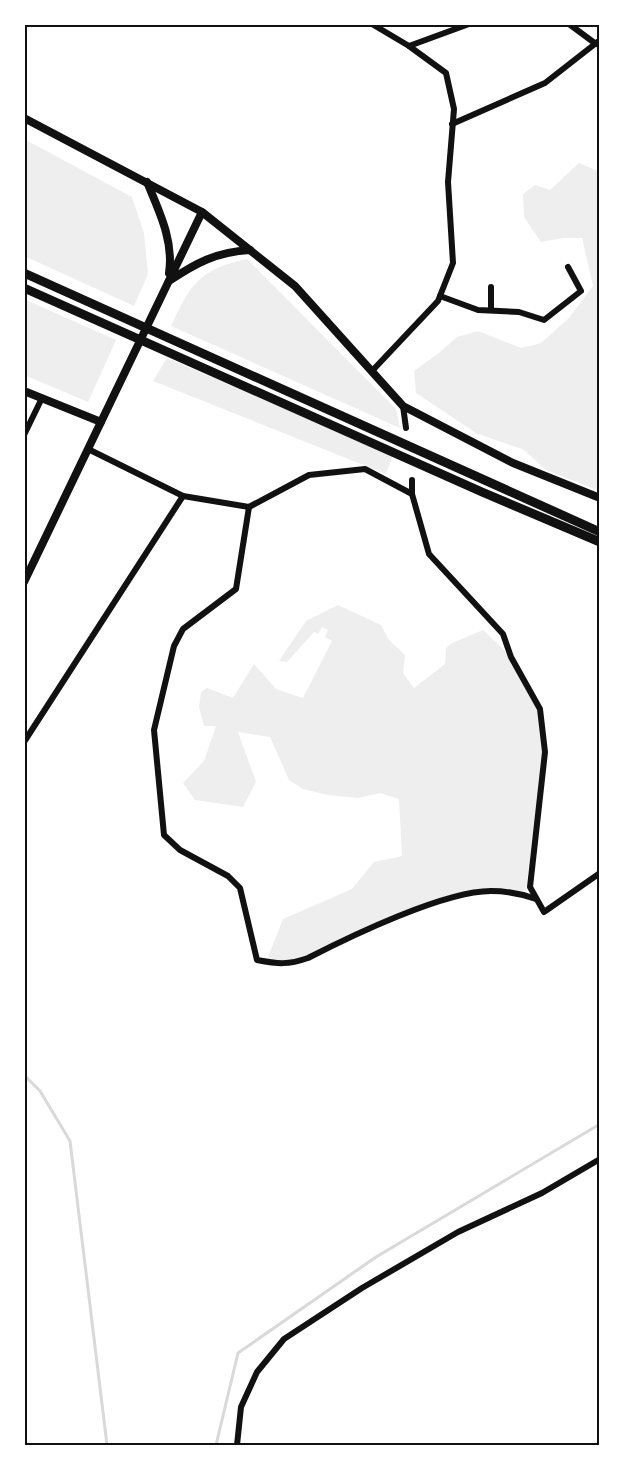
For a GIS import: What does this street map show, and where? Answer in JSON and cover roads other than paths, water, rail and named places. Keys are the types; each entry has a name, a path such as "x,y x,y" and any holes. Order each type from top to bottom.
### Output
{"main road":[{"path":"24,273 600,532"},
{"path":"24,288 482,492 600,542"}],"street":[{"path":"372,24 409,46 446,73 454,109 448,182 453,263 438,301 372,371"},
{"path":"409,46 470,24"},
{"path":"452,124 545,83 598,42 568,24"},
{"path":"24,118 202,212 295,286 403,406 513,463 600,498"},
{"path":"147,182 165,226 171,260 168,282"},
{"path":"24,582 202,212"},
{"path":"168,282 196,262 227,253 250,250"},
{"path":"440,296 478,310 519,312 544,320 581,291 568,267"},
{"path":"491,287 491,310"},
{"path":"24,391 101,422"},
{"path":"24,435 42,398"},
{"path":"403,406 406,428"},
{"path":"88,449 183,496 249,507 309,475 365,469 412,494"},
{"path":"412,480 412,494 429,554 503,634 511,657 540,709 545,752 530,887 544,912 600,873"},
{"path":"24,742 183,496"},
{"path":"249,507 236,589 183,629 174,646 154,730 164,835 180,850 228,876 240,888 257,960 291,964 412,912 469,894 489,891 524,894 537,899"},
{"path":"237,1445 242,1407 257,1372 284,1339 362,1288 448,1238 542,1193 600,1159"}],"waterway":[{"path":"24,1075 40,1091 70,1141 107,1445"},
{"path":"216,1445 238,1353 376,1257 600,1124"}]}
